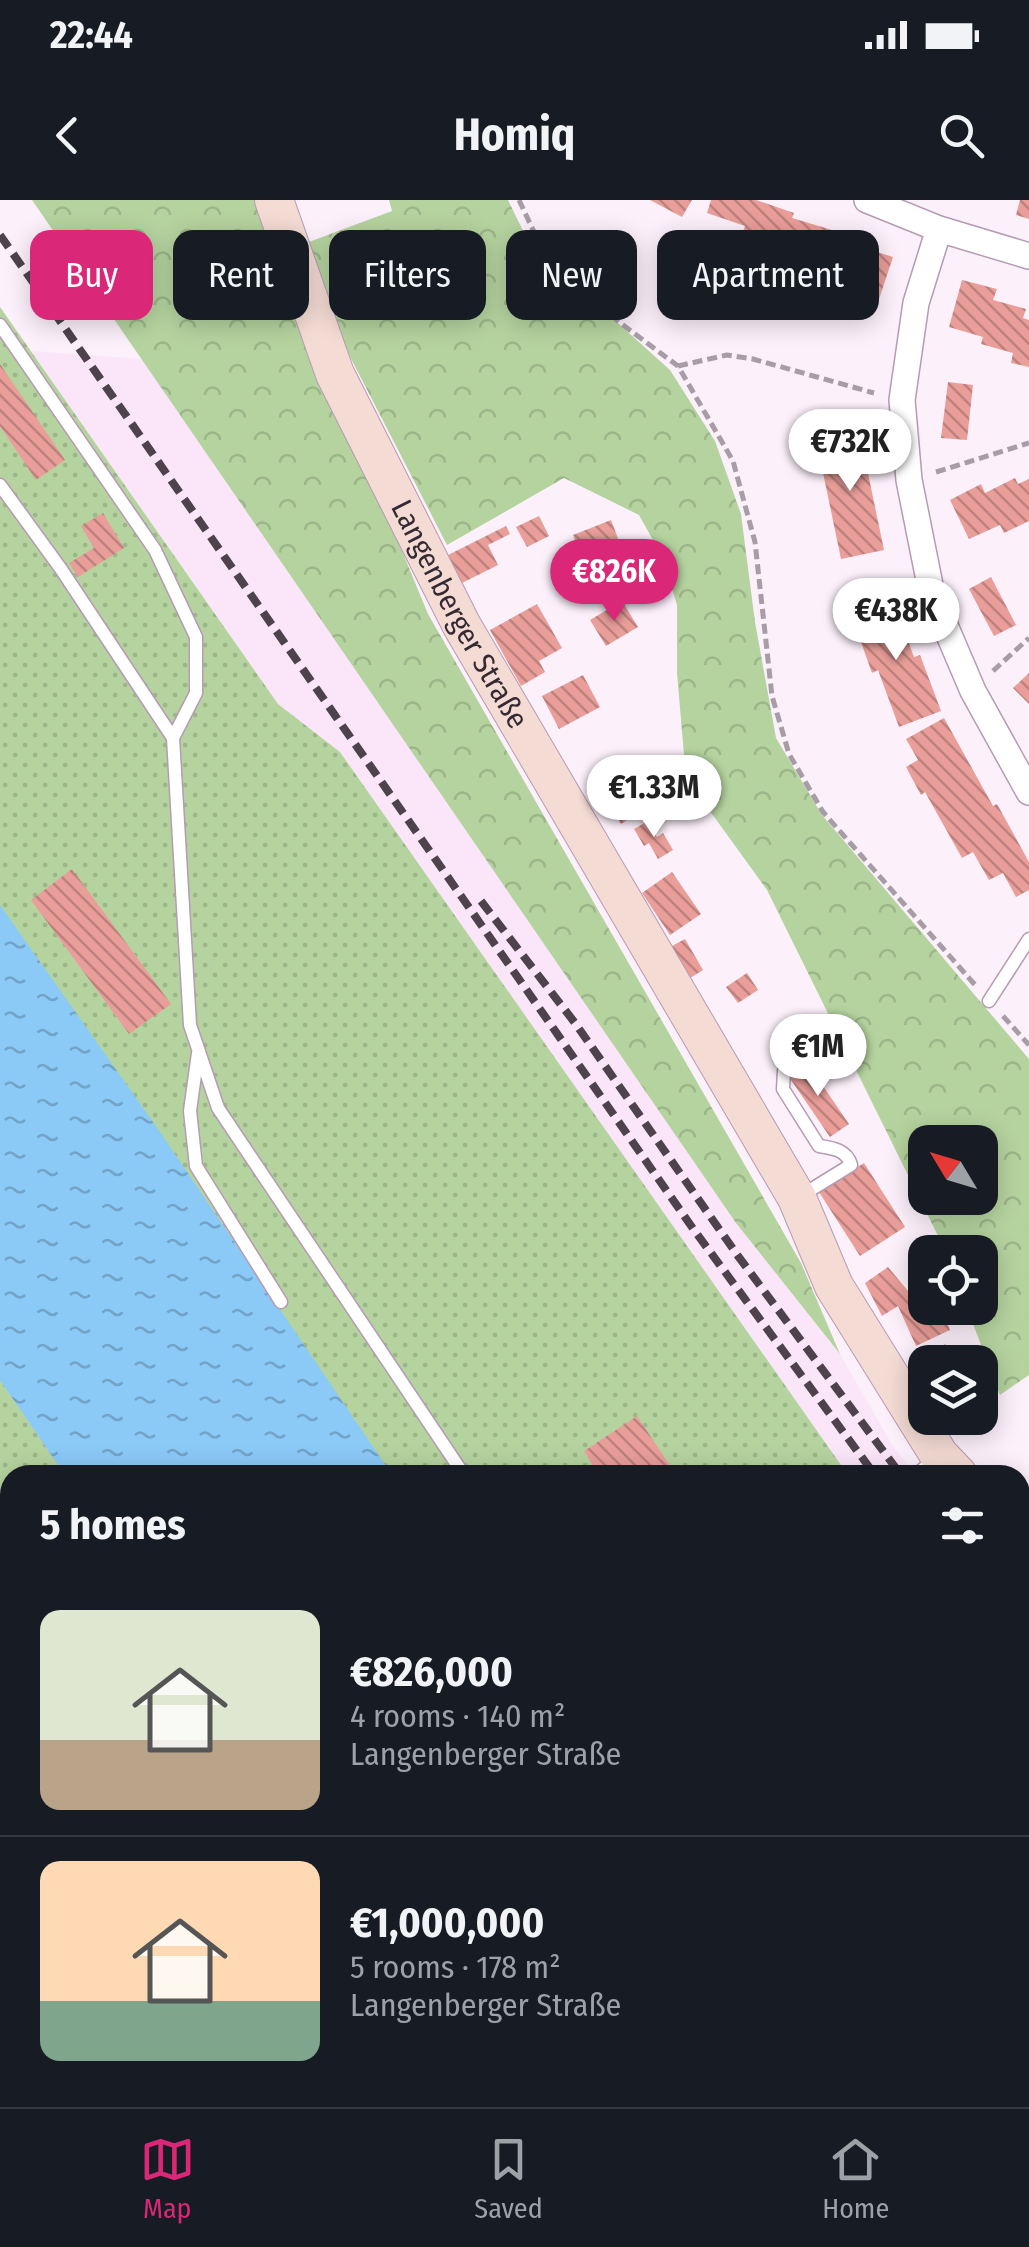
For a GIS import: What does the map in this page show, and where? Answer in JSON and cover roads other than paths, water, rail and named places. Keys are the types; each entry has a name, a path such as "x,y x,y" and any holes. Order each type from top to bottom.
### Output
{"main road":[{"name":"Langenberger Straße","path":"274,200 335,374 462,626 796,1198 834,1286 942,1465"}],"street":[{"path":"867,200 939,229 1029,256"},
{"path":"939,229 916,303 902,400 909,480 932,595 974,690 1029,792"}],"lane":[{"path":"0,325 155,550 196,638 196,692 173,738 190,1025 218,1108 457,1465"},
{"path":"0,486 61,569 173,738"},
{"path":"990,1002 1029,939"},
{"path":"198,1051 190,1111 196,1166 282,1302"},
{"path":"784,1070 783,1088 819,1146 841,1152 849,1158 850,1165 796,1198"}],"water":[{"path":"0,905 160,1132 385,1465 58,1465 0,1380"}],"railway":[{"path":"0,235 694,1230 868,1465"},
{"path":"481,901 575,1023 738,1256 894,1465"}]}
